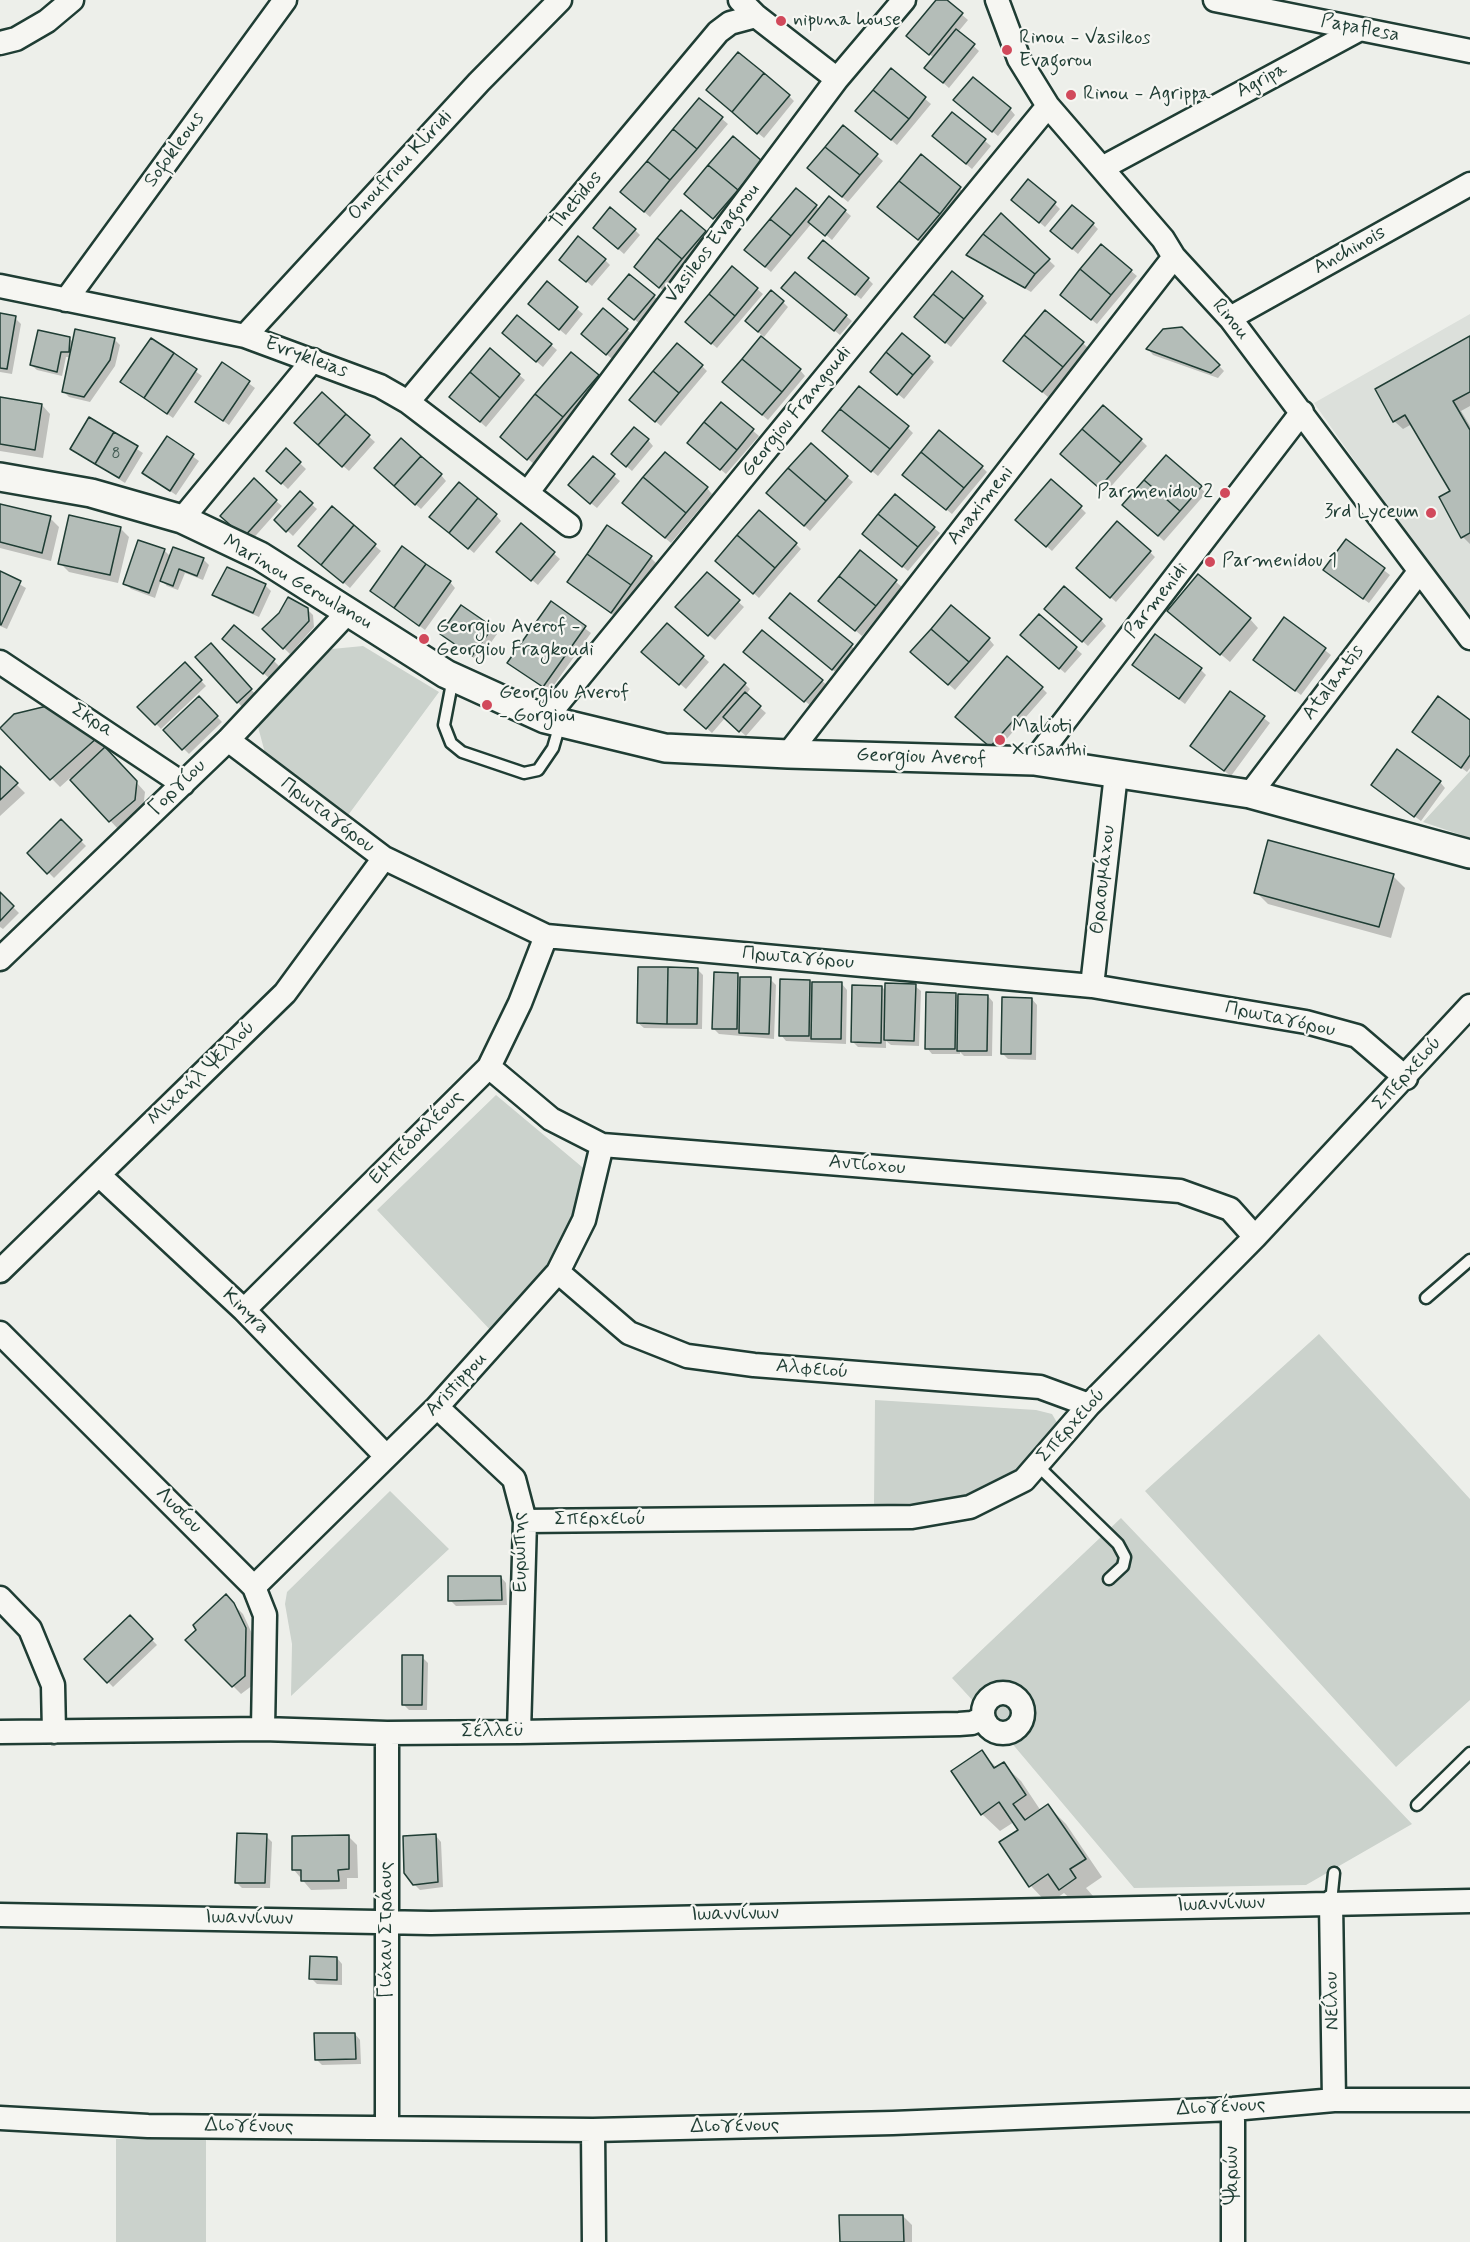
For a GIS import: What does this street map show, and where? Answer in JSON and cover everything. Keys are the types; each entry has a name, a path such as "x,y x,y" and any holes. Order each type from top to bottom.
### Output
{"street":[{"path":"0,43 16,39 47,21 72,0"},
{"name":"Sofokleous","path":"66,300 285,0"},
{"name":"Onoufriou Kliridi","path":"245,336 479,82 560,0"},
{"path":"740,0 756,16 837,79"},
{"name":"Vasileos Evagorou","path":"528,492 837,79 904,0"},
{"name":"Rinou","path":"998,0 1019,59 1048,106 1163,239 1174,257 1230,318 1470,638"},
{"name":"Papaflesa","path":"1215,0 1470,51"},
{"name":"Thetidos","path":"408,402 718,32 730,23 756,16"},
{"name":"Agripa","path":"1102,168 1360,29"},
{"name":"Georgiou Frangoudi","path":"553,720 1048,106"},
{"name":"Anchinois","path":"1230,318 1470,184"},
{"name":"Anaximeni","path":"788,754 1174,257"},
{"name":"Evrykleias","path":"0,286 245,336 380,386 408,402 569,525"},
{"path":"182,519 313,360"},
{"name":"Parmenidi","path":"1034,761 1302,412"},
{"name":"Marinou Geroulanou","path":"0,477 91,493 182,519 260,556 449,676"},
{"name":"Atalantis","path":"1250,794 1419,572"},
{"name":"Γοργίου","path":"0,959 228,740 349,611"},
{"name":"Σκρα","path":"4,670 183,784"},
{"name":"Georgiou Averof","path":"449,676 553,720 665,748 1034,761 1250,794 1470,854"},
{"name":"Πρωταγόρου","path":"228,740 384,858 546,936 1092,986 1306,1022 1347,1033 1357,1036 1406,1078"},
{"name":"Θρασυμάχου","path":"1092,986 1116,774"},
{"name":"Μιχαήλ Ψελλού","path":"0,1271 285,993 384,858"},
{"name":"Εμπεδοκλέους","path":"244,1310 489,1067 520,1003 546,936"},
{"name":"Σπερχειού","path":"525,1521 912,1517 970,1507 1024,1480 1089,1405 1255,1237 1406,1078 1470,1006"},
{"name":"Αντίοχου","path":"489,1067 551,1119 602,1145 1180,1191 1230,1209 1255,1237"},
{"name":"Aristippou","path":"254,1587 437,1407 558,1272 584,1220 602,1145"},
{"name":"Kinyra","path":"99,1175 244,1310 386,1456"},
{"name":"Αλφειού","path":"558,1272 629,1333 687,1356 754,1365 1040,1388 1089,1405"},
{"name":"Λυσίου","path":"0,1333 254,1587 265,1615 263,1729"},
{"name":"Ευρώπης","path":"437,1407 514,1479 525,1521 519,1732"},
{"path":"0,1598 30,1629 53,1685 54,1732"},
{"name":"Σέλλεϋ","path":"0,1732 263,1729 387,1733 519,1732 960,1724 972,1723 983,1718"},
{"name":"Γιόχαν Στράους","path":"387,1733 387,2128"},
{"name":"Ιωαννίνων","path":"0,1915 388,1922 1470,1901"},
{"name":"Νείλου","path":"1331,1902 1334,2100"},
{"name":"Διογένους","path":"0,2118 148,2126 592,2130 893,2123 1233,2109 1334,2100 1470,2100"},
{"name":"Ψαρών","path":"1233,2109 1233,2242"},
{"path":"592,2130 594,2242"}],"lane":[{"path":"449,676 444,725 451,743 462,752 525,773 538,770 553,747 553,720"},
{"path":"1426,1298 1470,1260"},
{"path":"1037,1465 1118,1544 1125,1557 1123,1566 1108,1579"},
{"path":"1417,1805 1470,1753"},
{"path":"1331,1902 1334,1873"}],"shaded area":[{"name":"3rd Lyceum","path":"1470,314 1470,624 1314,403"},
{"path":"363,646 439,692 346,818 265,753 257,723 332,649"},
{"path":"1470,771 1470,838 1423,822"},
{"path":"496,1095 594,1177 537,1282 494,1334 377,1210"},
{"path":"1319,1334 1470,1499 1470,1700 1396,1767 1145,1491"},
{"path":"875,1400 1036,1410 1052,1414 1059,1426 1014,1475 956,1501 874,1505"},
{"path":"390,1491 449,1549 291,1696 292,1644 285,1604 287,1592"},
{"path":"1121,1518 1412,1824 1306,1885 1134,1888 1010,1741 952,1678"},
{"path":"116,2139 206,2139 206,2242 116,2242"}],"building":[{"path":"936,0 947,0 963,13 929,55 906,36"},
{"path":"956,29 975,44 943,83 924,68"},
{"path":"738,52 764,73 732,112 706,90"},
{"path":"891,68 926,97 909,119 873,90"},
{"path":"764,73 790,95 757,134 732,112"},
{"path":"973,77 1011,108 992,132 953,100"},
{"path":"873,90 909,119 891,140 855,111"},
{"path":"699,98 723,117 697,149 673,129"},
{"path":"952,112 986,139 966,164 932,136"},
{"path":"843,125 878,154 860,175 825,147"},
{"path":"673,129 697,149 670,180 647,161"},
{"path":"733,136 762,161 738,190 708,165"},
{"path":"825,147 860,175 842,197 807,168"},
{"path":"921,154 961,187 940,214 899,181"},
{"path":"647,161 670,180 644,212 620,192"},
{"path":"708,165 738,190 713,219 684,194"},
{"path":"1028,179 1056,202 1039,223 1011,200"},
{"path":"899,181 940,214 918,240 877,207"},
{"path":"796,188 817,205 791,236 770,219"},
{"path":"829,196 846,210 825,236 808,222"},
{"path":"1072,205 1094,223 1072,249 1050,231"},
{"path":"610,207 636,229 618,249 593,228"},
{"path":"681,210 706,231 682,259 657,238"},
{"path":"1001,213 1050,259 1035,274 983,234"},
{"path":"770,219 791,236 765,267 744,250"},
{"path":"983,234 1035,274 1025,288 966,255"},
{"path":"578,236 606,259 586,282 559,260"},
{"path":"657,238 682,259 659,288 634,267"},
{"path":"823,240 869,278 855,295 808,258"},
{"path":"1101,244 1132,270 1111,295 1080,269"},
{"path":"732,266 758,288 735,316 709,294"},
{"path":"1080,269 1111,295 1091,320 1060,295"},
{"path":"952,271 983,296 964,319 933,294"},
{"path":"795,272 847,315 834,331 781,288"},
{"path":"629,274 655,295 634,320 608,299"},
{"path":"547,281 578,307 559,330 528,304"},
{"path":"771,290 784,301 758,332 745,321"},
{"path":"709,294 735,316 711,344 685,322"},
{"path":"933,294 964,319 945,343 914,317"},
{"path":"603,308 628,329 606,355 581,334"},
{"path":"1045,310 1084,342 1063,367 1024,335"},
{"path":"0,313 16,316 7,369 0,368"},
{"path":"517,315 552,344 536,362 502,333"},
{"path":"1182,327 1220,365 1211,373 1146,349 1163,329"},
{"path":"75,329 115,338 110,360 84,397 62,392"},
{"path":"38,330 70,337 69,352 61,352 57,372 30,365"},
{"path":"902,333 930,356 913,375 886,352"},
{"path":"1024,335 1063,367 1042,392 1003,361"},
{"path":"761,336 801,369 782,392 742,359"},
{"path":"1470,336 1470,392 1453,401 1470,430 1470,533 1461,538 1439,497 1450,491 1405,415 1393,422 1375,389"},
{"path":"151,338 174,353 144,398 120,382"},
{"path":"677,343 703,365 679,393 653,371"},
{"path":"490,348 520,374 500,398 470,372"},
{"path":"571,352 599,375 563,417 535,394"},
{"path":"886,352 913,375 897,395 870,372"},
{"path":"174,353 197,369 167,414 144,398"},
{"path":"742,359 782,392 762,415 722,382"},
{"path":"222,362 250,381 223,421 195,402"},
{"path":"653,371 679,393 655,422 629,400"},
{"path":"470,372 500,398 480,422 449,397"},
{"path":"859,386 909,426 890,449 840,409"},
{"path":"322,392 346,414 318,445 294,423"},
{"path":"535,394 563,417 527,460 500,437"},
{"path":"0,397 42,404 35,450 0,444"},
{"path":"721,402 754,429 737,450 704,422"},
{"path":"1103,405 1142,439 1121,463 1082,429"},
{"path":"840,409 890,449 871,472 822,431"},
{"path":"346,414 370,435 342,467 318,445"},
{"path":"89,417 114,432 95,464 70,449"},
{"path":"704,422 737,450 720,470 687,443"},
{"path":"634,427 649,439 626,467 611,454"},
{"path":"1082,429 1121,463 1099,488 1060,454"},
{"path":"939,430 983,466 964,488 921,452"},
{"path":"114,432 138,446 119,478 95,464"},
{"path":"167,436 194,454 170,491 142,473"},
{"path":"401,438 421,456 394,486 374,468"},
{"path":"811,443 848,476 826,501 788,468"},
{"path":"286,448 301,462 281,484 266,471"},
{"path":"665,452 708,487 686,513 643,477"},
{"path":"921,452 964,488 946,510 902,475"},
{"path":"1166,455 1202,486 1180,511 1144,480"},
{"path":"421,456 442,474 415,505 394,486"},
{"path":"593,456 615,474 590,504 568,485"},
{"path":"788,468 826,501 804,526 766,493"},
{"path":"643,477 686,513 665,538 622,503"},
{"path":"254,478 277,500 244,537 220,516"},
{"path":"1051,479 1082,506 1046,547 1015,520"},
{"path":"1144,480 1180,511 1158,536 1122,505"},
{"path":"459,482 478,498 449,533 429,517"},
{"path":"300,491 313,503 286,532 274,520"},
{"path":"895,494 935,527 918,547 878,514"},
{"path":"478,498 497,514 468,549 449,533"},
{"path":"0,504 51,516 42,553 0,542"},
{"path":"332,506 354,525 321,565 298,546"},
{"path":"759,510 797,543 775,568 737,535"},
{"path":"878,514 918,547 902,567 862,534"},
{"path":"69,515 121,527 110,575 58,564"},
{"path":"1117,521 1151,551 1110,598 1076,568"},
{"path":"521,523 555,552 531,581 496,552"},
{"path":"354,525 376,544 343,583 321,565"},
{"path":"607,525 652,556 631,585 587,554"},
{"path":"737,535 775,568 753,594 715,561"},
{"path":"1346,539 1385,568 1363,599 1323,570"},
{"path":"138,540 165,549 149,593 123,584"},
{"path":"402,546 426,564 394,608 370,591"},
{"path":"173,547 204,558 197,576 179,569 173,586 160,581"},
{"path":"860,550 897,580 876,606 839,576"},
{"path":"587,554 631,585 611,613 567,582"},
{"path":"426,564 451,581 419,626 394,608"},
{"path":"227,567 266,584 253,613 212,595"},
{"path":"0,571 21,581 1,625 0,624"},
{"path":"707,572 740,600 708,636 675,607"},
{"path":"1198,574 1251,618 1220,655 1167,611"},
{"path":"839,576 876,606 855,631 818,601"},
{"path":"1064,586 1102,619 1082,642 1044,609"},
{"path":"790,593 853,644 832,670 769,618"},
{"path":"288,597 308,608 309,621 283,649 262,629 279,613"},
{"path":"551,601 586,626 543,687 507,663"},
{"path":"461,605 493,627 472,656 440,634"},
{"path":"951,605 990,638 969,662 931,629"},
{"path":"1039,614 1077,647 1059,669 1020,635"},
{"path":"1284,617 1326,648 1295,691 1253,660"},
{"path":"667,623 704,656 679,685 641,652"},
{"path":"234,625 275,659 263,674 222,639"},
{"path":"931,629 969,662 948,685 910,652"},
{"path":"762,630 823,680 804,702 743,652"},
{"path":"1155,634 1202,668 1179,699 1132,665"},
{"path":"211,643 252,689 237,703 195,657"},
{"path":"1007,656 1043,687 990,747 955,717"},
{"path":"185,662 202,680 155,725 137,707"},
{"path":"724,664 746,683 706,729 684,710"},
{"path":"1230,691 1265,716 1224,771 1190,746"},
{"path":"745,692 761,706 739,732 723,717"},
{"path":"199,696 218,716 182,750 163,730"},
{"path":"1438,696 1470,720 1470,755 1461,768 1412,732"},
{"path":"47,706 98,737 50,780 0,728 14,714"},
{"path":"105,747 137,781 135,800 109,822 70,780"},
{"path":"1397,749 1441,781 1414,817 1371,785"},
{"path":"0,766 18,783 0,800"},
{"path":"61,819 82,840 47,874 27,853"},
{"path":"1268,840 1394,874 1379,927 1254,893"},
{"path":"0,892 14,906 0,921"},
{"path":"638,967 668,967 667,1024 637,1023"},
{"path":"668,967 698,968 697,1024 667,1024"},
{"path":"714,972 738,973 737,1029 712,1029"},
{"path":"740,977 771,977 769,1034 739,1033"},
{"path":"780,979 810,980 809,1036 779,1036"},
{"path":"812,982 842,982 841,1039 811,1039"},
{"path":"885,983 916,984 914,1041 884,1040"},
{"path":"852,985 882,986 881,1043 851,1042"},
{"path":"926,992 956,993 955,1049 925,1049"},
{"path":"958,994 988,995 987,1051 957,1051"},
{"path":"1002,997 1032,998 1031,1054 1001,1054"},
{"path":"448,1576 501,1576 502,1600 448,1601"},
{"path":"226,1594 234,1603 246,1628 245,1676 232,1687 185,1640 196,1630 193,1625"},
{"path":"130,1615 153,1639 107,1683 84,1659"},
{"path":"402,1655 423,1655 422,1705 402,1705"},
{"path":"982,1750 994,1768 1004,1762 1026,1795 1013,1804 1025,1820 1048,1804 1086,1859 1070,1869 1076,1878 1059,1890 1048,1874 1029,1887 999,1842 1018,1830 999,1802 981,1815 951,1771"},
{"path":"237,1833 267,1834 265,1883 235,1883"},
{"path":"436,1834 438,1882 413,1885 404,1873 403,1836"},
{"path":"349,1835 349,1869 338,1870 339,1881 301,1881 301,1870 292,1870 292,1836"},
{"path":"310,1956 337,1957 337,1980 309,1979"},
{"path":"314,2033 355,2033 356,2059 315,2060"},
{"path":"839,2215 903,2215 904,2242 840,2242"}],"place":[{"name":"nipuna house","path":"781,21"},
{"name":"Rinou - Vasileos Evagorou","path":"1007,50"},
{"name":"Rinou - Agrippa","path":"1071,95"},
{"name":"Parmenidou 2","path":"1225,493"},
{"name":"3rd Lyceum","path":"1431,513"},
{"name":"Parmenidou 1","path":"1210,562"},
{"name":"Georgiou Averof - Georgiou Fragkoudi","path":"424,639"},
{"name":"Georgiou Averof - Gorgiou","path":"487,705"},
{"name":"Malioti Xrisanthi","path":"1000,740"}]}
